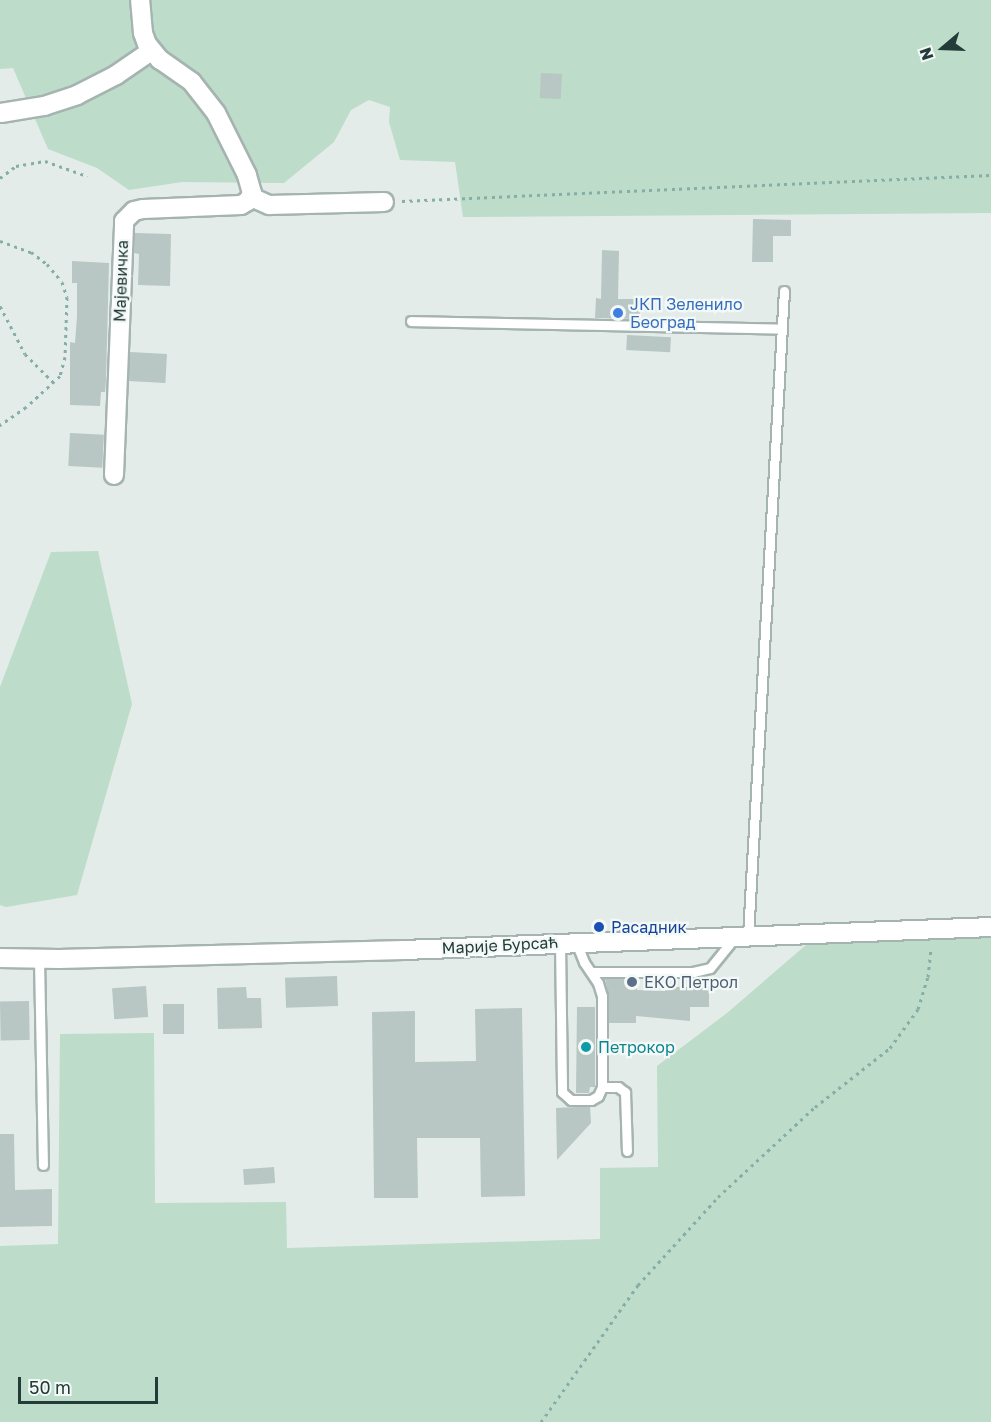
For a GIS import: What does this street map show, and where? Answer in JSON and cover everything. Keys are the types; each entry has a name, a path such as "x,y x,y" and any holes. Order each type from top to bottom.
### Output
{"street":[{"path":"140,0 142,33 151,51 196,86 216,113 250,182 251,197 269,205 384,202"},
{"path":"1,113 44,106 77,95 116,75 151,51"},
{"name":"Мајевичка","path":"114,475 124,221 134,211 241,205 251,197"},
{"name":"Марије Бурсаћ","path":"3,959 991,927"}],"lane":[{"path":"592,972 693,972 710,968 742,936 784,291"},
{"path":"411,321 782,329"},
{"path":"568,942 592,972 602,996 602,1088 598,1096 591,1100 571,1100 562,1092 568,942"},
{"path":"39,959 43,1166"},
{"path":"602,1088 618,1087 625,1092 627,1151"}],"path":[{"path":"0,178 16,166 45,161 87,176"},
{"path":"384,202 991,175"},
{"path":"0,241 31,252 46,264 65,289 63,370 54,382 26,407 0,425"},
{"path":"0,306 16,341 25,354 54,382"},
{"path":"542,1422 638,1285 718,1197 815,1107 890,1048 918,1008 928,977 932,929"}],"green space":[{"path":"0,0 991,0 991,213 463,217 455,162 400,160 389,122 390,107 369,100 351,110 334,142 284,183 182,182 129,190 97,168 48,149 13,68 0,69"},
{"path":"98,551 132,704 77,895 6,907 0,905 0,687 51,552"},
{"path":"991,927 991,1422 0,1422 0,1246 58,1244 60,1034 154,1033 155,1203 286,1202 287,1248 600,1239 600,1168 658,1167 657,1066 727,1013 806,945 979,937"}],"building":[{"path":"541,73 562,74 561,99 540,98"},
{"path":"753,219 791,220 791,236 773,236 773,262 752,262"},
{"path":"135,233 171,234 170,286 138,285 139,254 134,253"},
{"path":"602,250 619,251 618,299 640,299 640,319 595,318 596,298 601,299"},
{"path":"72,261 109,263 106,380 105,392 101,392 100,406 70,405 70,342 75,343 77,316 77,283 72,283"},
{"path":"627,335 671,337 670,352 626,350"},
{"path":"130,352 167,354 165,383 128,381"},
{"path":"70,433 104,435 102,468 68,466"},
{"path":"337,976 338,1006 286,1008 285,978"},
{"path":"605,979 637,979 637,990 665,991 665,987 709,987 709,1007 690,1007 690,1021 636,1016 636,1023 609,1023 609,996"},
{"path":"146,986 148,1017 114,1019 112,988"},
{"path":"246,987 247,998 261,998 262,1028 218,1029 217,988"},
{"path":"29,1001 30,1040 1,1041 0,1002"},
{"path":"163,1004 184,1004 184,1034 163,1034"},
{"name":"Петрокор","path":"577,1007 595,1007 595,1087 590,1087 589,1093 576,1093"},
{"path":"522,1008 525,1196 481,1197 480,1138 417,1138 418,1198 374,1198 372,1012 415,1011 415,1062 476,1061 475,1009"},
{"path":"590,1107 591,1123 557,1160 556,1108"},
{"path":"0,1134 14,1134 15,1190 52,1189 52,1226 0,1227"},
{"path":"274,1167 275,1183 244,1185 243,1169"}],"place":[{"name":"ЈКП Зеленило Београд","path":"618,313"},
{"name":"Расадник","path":"599,927"},
{"name":"ЕКО Петрол","path":"632,982"},
{"name":"Петрокор","path":"586,1047"}]}
